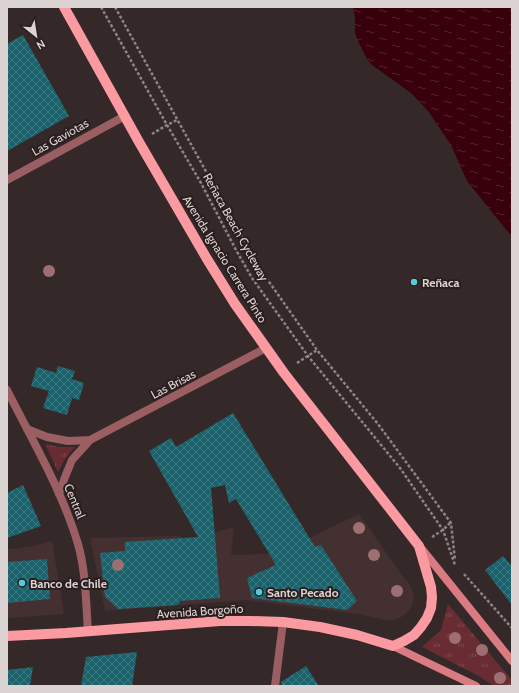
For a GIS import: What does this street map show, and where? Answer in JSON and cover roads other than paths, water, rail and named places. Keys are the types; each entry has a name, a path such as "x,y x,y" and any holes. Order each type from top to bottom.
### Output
{"main road":[{"name":"Avenida Ignacio Carrera Pinto","path":"64,7 139,142 235,304 284,373 419,546"},
{"path":"393,646 409,639 421,628 427,618 430,608 432,598 431,587 419,546"},
{"path":"419,546 512,661"},
{"name":"Avenida Borgoño","path":"7,636 88,632 220,621 252,620 283,622 320,627 357,635 393,646 476,686"}],"street":[{"name":"Las Gaviotas","path":"7,180 125,116"},
{"name":"Las Brisas","path":"59,494 72,460 90,440 266,348"},
{"name":"Central","path":"7,390 59,494 79,546 84,577 88,632"},
{"name":"Las Brisas","path":"27,429 47,437 68,441 90,440"},
{"path":"275,686 283,622"}],"water":[{"path":"353,7 512,7 512,237 467,181 451,145 428,111 411,93 372,65 367,59 355,32"}],"place":[{"name":"Reñaca","path":"414,282"},
{"name":"Banco de Chile","path":"22,583"},
{"name":"Santo Pecado","path":"259,592"}]}
